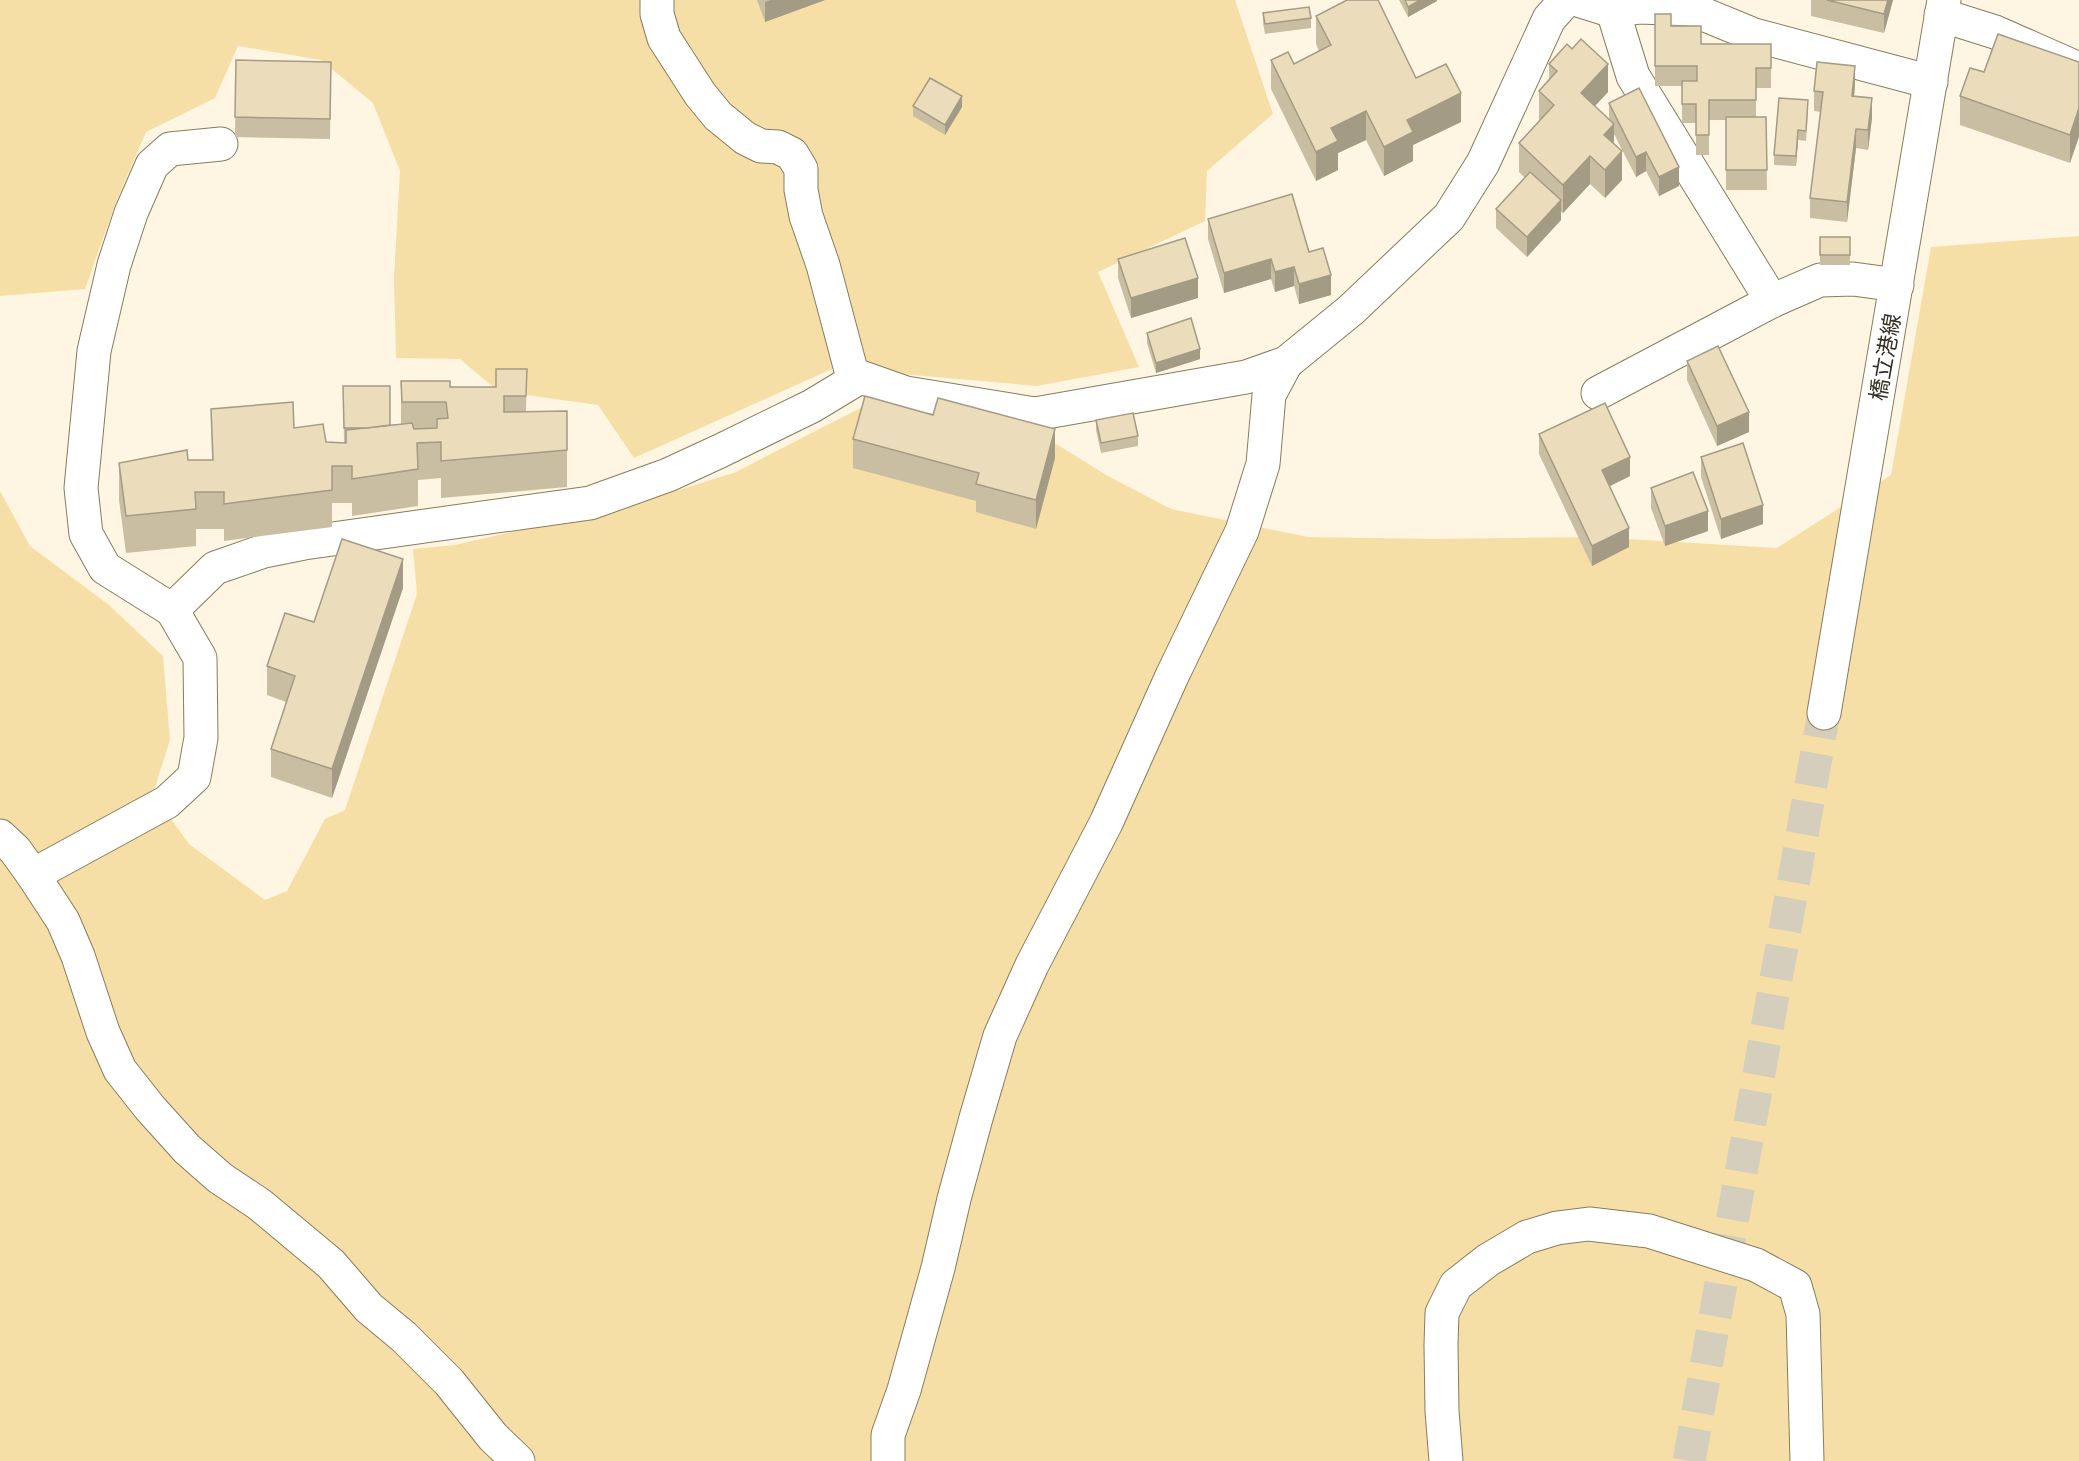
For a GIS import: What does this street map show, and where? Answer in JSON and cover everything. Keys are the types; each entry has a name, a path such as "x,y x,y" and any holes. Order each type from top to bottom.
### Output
{"street":[{"path":"657,0 657,14 664,38 700,94 718,116 745,138 761,146 778,147 792,154 801,169 801,190 806,216 823,265 852,374 906,393 1035,414 1246,377 1286,363 1351,310 1449,217 1483,163 1549,19 1566,0"},
{"path":"1578,0 1614,11 1640,7 1691,9 1754,35 1931,82"},
{"path":"1942,8 2079,69"},
{"name":"橋立港線","path":"1824,713 1942,8"},
{"path":"1614,11 1633,76 1772,301"},
{"path":"33,875 167,802 194,777 201,738 200,658 172,610 105,568 86,534 81,488 94,351 114,265 131,213 152,165 170,149 221,144"},
{"path":"1598,393 1772,301 1820,280 1853,279 1897,285"},
{"path":"888,1461 888,1436 904,1390 938,1268 970,1138 1000,1036 1032,965 1106,823 1172,676 1242,531 1263,464 1269,395 1286,363"},
{"path":"172,610 214,568 264,551 304,543 590,503 668,475 710,456 812,406 860,377"},
{"path":"0,836 15,850 63,921 78,956 103,1032 120,1070 150,1108 187,1149 212,1171 260,1203 331,1264 369,1308 404,1337 449,1382 493,1437 518,1461"},
{"path":"1446,1461 1442,1411 1442,1313 1456,1285 1488,1260 1527,1237 1557,1228 1589,1224 1659,1234 1756,1265 1795,1286 1803,1314 1808,1461"}],"shaded area":[{"path":"0,0 1235,0 1273,114 1207,171 1205,221 1098,272 1139,367 1037,386 834,368 634,458 598,405 498,391 460,359 396,358 394,278 400,171 373,103 321,60 238,46 215,98 146,132 116,202 85,289 0,296"},
{"path":"2079,236 2079,1461 0,1461 0,491 30,546 109,605 163,656 170,740 153,794 189,844 265,900 287,891 325,819 345,810 417,594 413,549 455,545 644,501 736,472 870,403 1021,422 1106,475 1171,509 1308,537 1433,539 1594,537 1777,548 1891,475 1931,247"}],"building":[{"path":"1347,0 1378,0 1416,78 1446,64 1461,93 1407,120 1413,132 1384,147 1366,111 1331,128 1338,141 1316,152 1271,60 1288,52 1294,64 1331,45 1316,16"},
{"path":"1405,0 1420,0 1408,7"},
{"path":"1827,0 1888,0 1884,14"},
{"path":"1309,7 1311,18 1265,24 1263,13"},
{"path":"1655,14 1671,14 1671,26 1701,26 1701,44 1771,44 1771,68 1756,68 1756,100 1709,100 1709,135 1696,135 1696,104 1682,104 1682,81 1697,81 1697,66 1655,66"},
{"path":"1998,34 2079,62 2079,108 2070,135 1960,96 1970,68 1984,72"},
{"path":"1581,39 1608,64 1581,93 1614,124 1604,135 1622,151 1605,170 1590,156 1563,185 1519,143 1554,105 1539,91 1557,71 1549,64 1567,44 1572,49"},
{"path":"236,60 331,62 330,119 235,117"},
{"path":"1817,62 1855,66 1852,96 1872,98 1868,130 1856,129 1847,202 1810,198 1823,92 1814,91"},
{"path":"930,78 962,96 945,125 913,106"},
{"path":"1639,88 1679,167 1659,177 1646,152 1636,157 1609,103"},
{"path":"1779,98 1808,100 1806,131 1798,130 1796,156 1774,155"},
{"path":"1726,117 1766,117 1767,170 1726,170"},
{"path":"1530,172 1561,200 1527,237 1496,209"},
{"path":"1292,194 1309,252 1323,248 1331,275 1299,284 1294,267 1275,272 1271,259 1224,273 1208,219"},
{"path":"1820,237 1850,237 1850,255 1820,255"},
{"path":"1185,238 1198,278 1131,298 1118,259"},
{"path":"1191,318 1200,349 1156,363 1147,333"},
{"path":"1718,346 1749,412 1717,426 1687,361"},
{"path":"496,369 527,369 526,396 504,396 504,412 567,411 567,450 441,461 441,442 417,443 418,469 352,479 352,466 332,466 332,490 224,504 224,492 195,492 196,509 126,516 119,463 187,450 188,460 213,460 211,409 293,402 294,428 323,424 326,442 346,443 346,430 412,423 414,429 437,428 437,419 448,418 446,402 402,402 401,381 450,381 450,387 496,387"},
{"path":"343,386 390,386 390,425 344,428"},
{"path":"865,396 933,415 938,398 1055,429 1036,500 976,484 979,473 853,439"},
{"path":"1605,403 1630,457 1602,470 1629,528 1592,546 1539,434"},
{"path":"1133,413 1138,436 1101,443 1096,420"},
{"path":"1743,443 1763,505 1721,519 1701,457"},
{"path":"1693,472 1708,511 1665,526 1651,488"},
{"path":"342,539 403,559 332,769 271,749 295,676 267,666 285,613 314,622"}],"tunnel":[{"path":"1689,1461 1824,713"}]}
